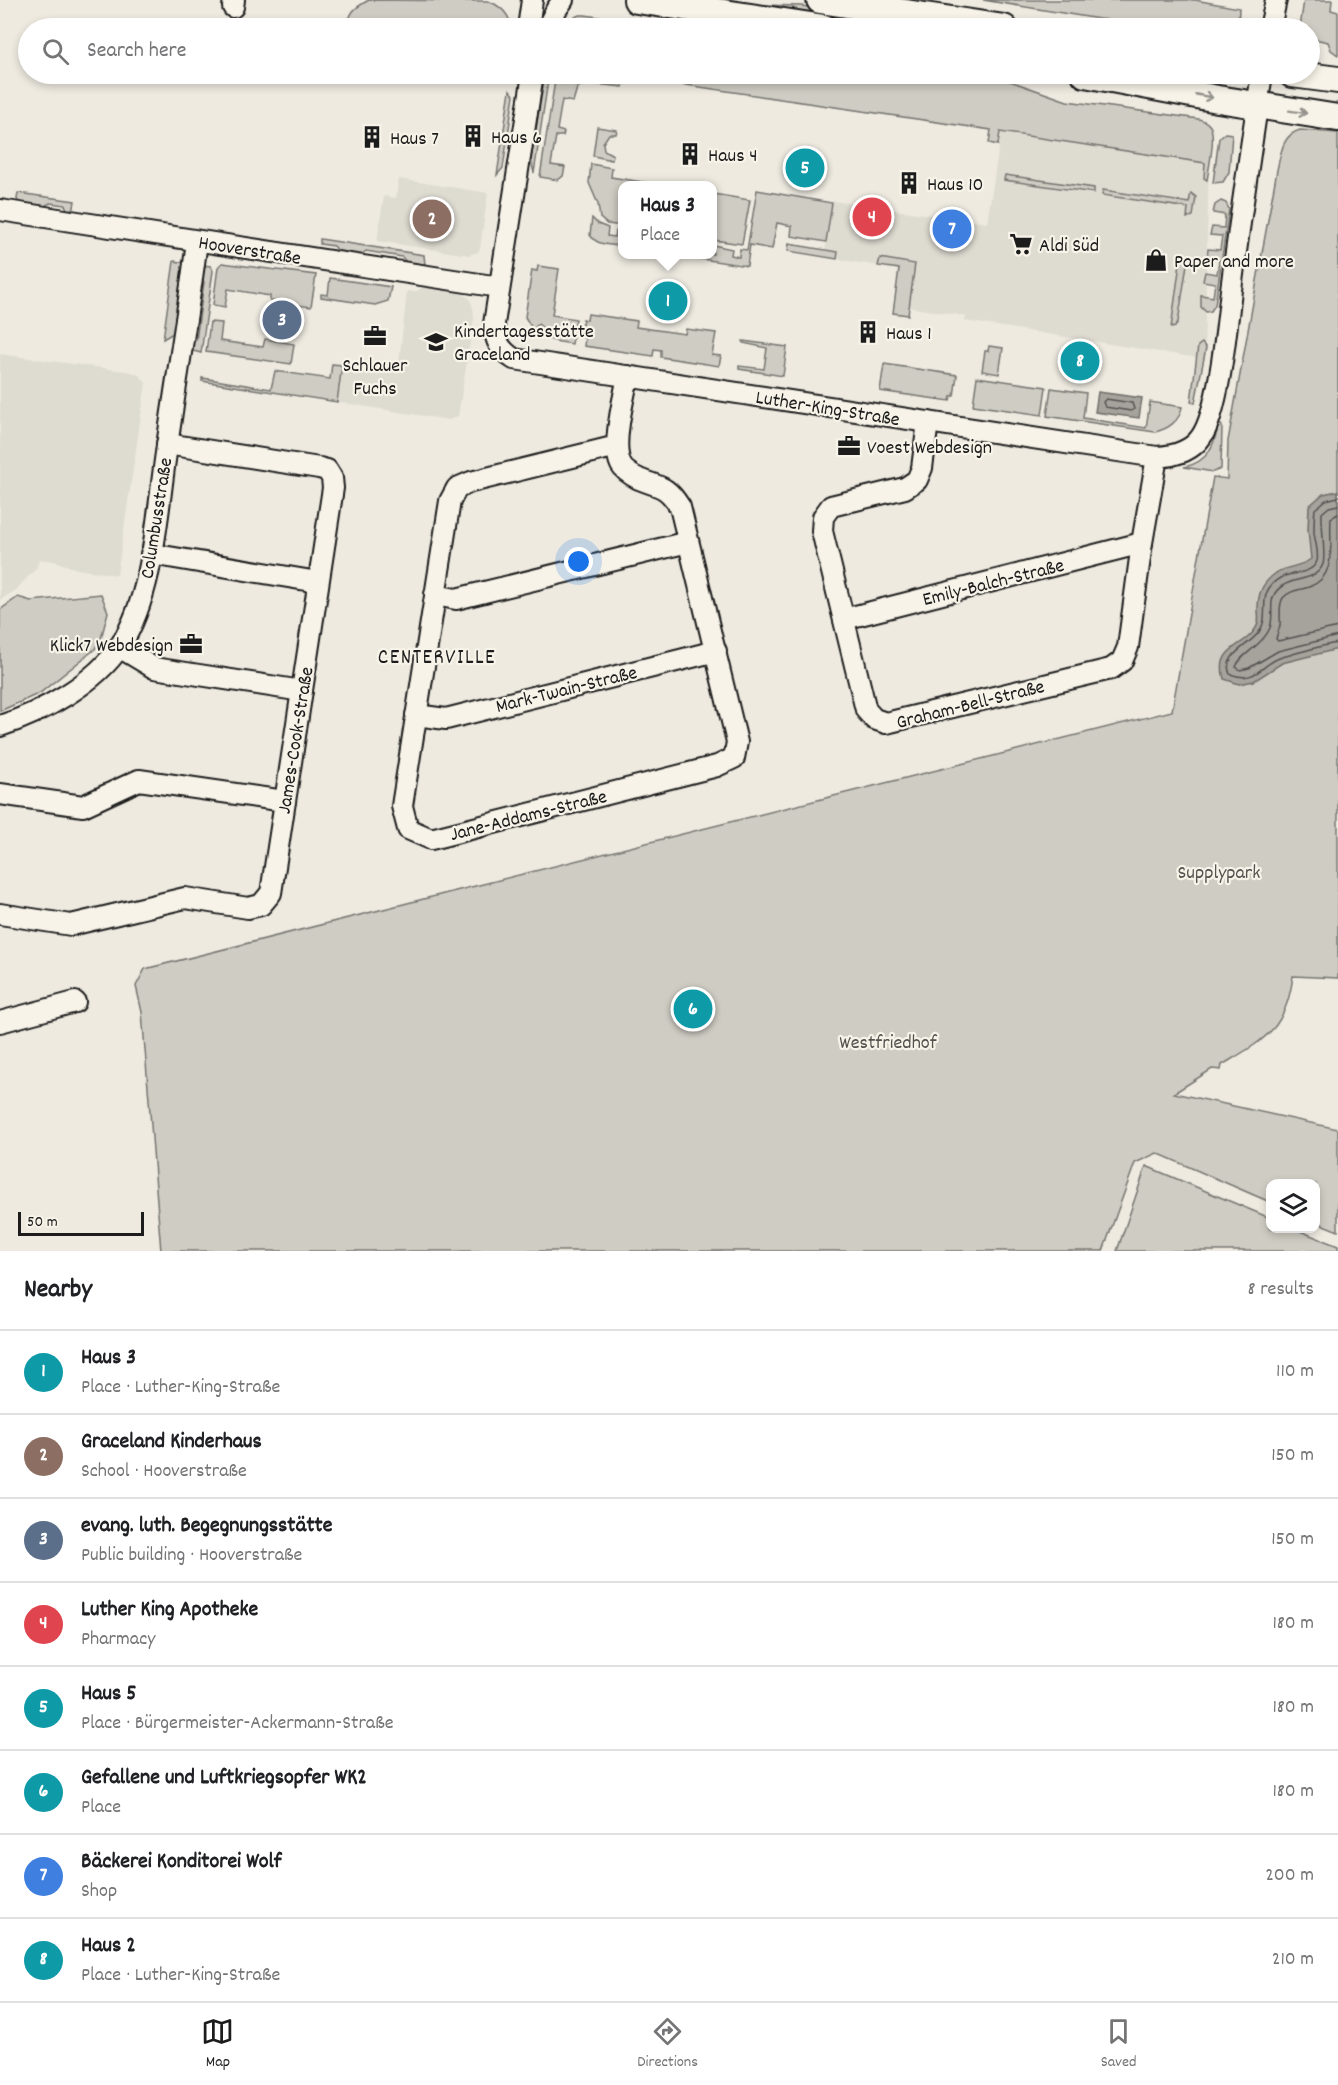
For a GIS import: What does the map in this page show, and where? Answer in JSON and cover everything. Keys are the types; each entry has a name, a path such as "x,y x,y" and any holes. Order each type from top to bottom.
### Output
{"main road":[{"path":"637,0 757,18"},
{"path":"820,0 886,5 953,18"},
{"path":"1320,78 1338,80"},
{"path":"1140,84 1338,118"}],"street":[{"path":"529,18 532,0"},
{"path":"552,18 563,0"},
{"path":"1272,18 1276,0"},
{"name":"Luther-King-Straße","path":"531,84 494,324 495,336 505,353 514,358 1157,457 1175,456 1190,449 1201,437 1208,423 1226,331 1260,84"},
{"name":"Hooverstraße","path":"0,210 500,287"},
{"name":"Columbusstraße","path":"0,726 19,719 69,693 97,671 119,647 140,606 151,554 197,241"},
{"path":"617,446 627,376"},
{"name":"Graham-Bell-Straße","path":"928,422 922,468 917,480 905,488 831,506 823,518 822,531 867,710 874,719 886,723 1111,669 1122,661 1128,647 1142,543 1157,457"},
{"name":"James-Cook-Straße","path":"0,914 71,925 184,898 248,908 261,905 271,893 333,488 332,478 327,470 167,444"},
{"name":"Jane-Addams-Straße","path":"617,446 621,465 627,472 671,492 680,507 688,542 737,742 734,758 717,766 431,839 408,829 402,806 450,501 457,488 471,482 617,446"},
{"path":"435,595 456,599 688,542"},
{"name":"Emily-Balch-Straße","path":"844,619 1142,543"},
{"path":"151,554 318,582"},
{"path":"119,647 154,668 302,692"},
{"name":"Mark-Twain-Straße","path":"417,715 446,719 716,651"},
{"path":"0,794 83,806 140,780 285,801"},
{"path":"0,1022 75,1002"}],"shaded area":[{"path":"1001,133 1209,163 1204,359 965,321 966,316 907,307 910,283 896,280 898,269 824,257 833,201 987,223"},
{"path":"399,179 488,193 478,252 469,255 377,241 384,196 396,198"},
{"name":"Kindertagesstätte Graceland","path":"423,287 462,293 470,299 473,308 474,318 458,416 449,420 337,402 342,365 398,372 407,291 415,292"},
{"path":"0,354 131,372 139,375 146,383 117,575 77,569 54,561 39,559 37,567 16,590 0,600"}],"green space":[{"path":"369,0 488,1 497,5 508,18 350,18 353,11"},
{"path":"702,0 801,6 882,18 822,18"},
{"path":"983,0 1195,0 1239,8 1238,18 1093,18"},
{"path":"1304,0 1332,0 1331,10 1338,12 1338,55 1331,50 1328,42 1320,40 1320,18 1301,18"},
{"path":"585,15 605,18 573,18"},
{"path":"543,84 547,84 534,173 531,160"},
{"path":"554,84 583,84 577,88 573,102 562,100 557,130 564,132 563,136 556,136 551,165 565,167 563,176 558,180 540,177"},
{"path":"594,84 624,84 623,87"},
{"path":"679,84 1019,84 1067,101 1202,120 1210,126 1212,131 1212,152 1207,180 1204,178 1205,163 1000,132 998,145 989,143 991,130"},
{"path":"510,90 514,95 503,168 497,175"},
{"path":"597,127 617,130 616,134 609,134 603,143 604,150 613,155 612,160 593,156"},
{"name":"Westfriedhof","path":"1300,130 1338,133 1338,978 1293,976 1285,1009 1279,1021 1262,1040 1222,1065 1221,1070 1212,1069 1174,1093 1338,1129 1338,1231 1320,1224 1320,1179 1266,1179 1266,1200 1157,1153 1135,1163 1103,1251 161,1251 142,1012 136,986 145,969 1172,711 1213,477 1227,479 1228,441 1280,157 1283,145 1294,132"},
{"path":"1225,133 1232,134 1229,172 1223,182 1213,183 1219,138"},
{"path":"591,164 612,168 611,177 636,181 618,181 618,225 607,224 600,218 598,204 589,183"},
{"path":"1005,175 1094,188 1094,193 1004,180"},
{"path":"757,190 832,203 826,242 791,236 792,226 777,223 772,249 750,245 747,266 701,259 717,259 717,246 732,249 731,255 739,257 740,249 747,250"},
{"path":"1103,190 1189,203 1191,193 1196,197 1193,216 1187,218 1188,208 1102,195"},
{"path":"18,193 75,201 74,207 68,211 65,205 50,203 43,207 19,204"},
{"path":"717,195 750,200 742,244 717,241"},
{"path":"1221,201 1226,203 1229,209 1215,305 1211,311 1206,312 1201,307 1201,295 1213,297 1215,283 1203,281 1205,272 1217,274 1219,260 1207,258 1208,249 1220,250 1222,236 1210,235 1212,227 1224,228 1225,215 1213,213 1215,205"},
{"path":"592,218 598,224 608,228 607,236 615,237 616,231 618,231 618,245 605,244 593,239 590,235"},
{"path":"320,239 424,255 425,265 406,262 402,257 366,251 361,255 339,252 334,246 320,244"},
{"path":"789,244 838,252 837,259 788,251"},
{"path":"1181,256 1188,258 1178,322 1175,327 1171,328"},
{"path":"880,258 915,264 908,315 893,313 899,269 878,266"},
{"path":"174,261 186,263 175,332 163,339"},
{"path":"222,263 316,275 311,307 270,301 270,296 228,289 225,307 213,305 218,267"},
{"path":"202,265 211,266 213,271 201,353 189,350 190,341 196,340 204,282 200,277"},
{"path":"538,266 559,269 552,315 576,319 572,344 554,341 539,335 544,329 538,324 533,330 525,317 532,270 537,271"},
{"path":"330,278 391,287 388,301 375,305 321,297 321,294 328,295"},
{"path":"588,314 637,321 636,327 685,334 686,329 716,333 712,355 721,356 719,366 661,357 661,350 654,349 653,356 584,346 585,338 580,337 583,319 587,320"},
{"path":"210,322 222,323 220,341 263,347 265,339 294,344 291,364 206,352"},
{"path":"743,341 787,347 783,376 739,369 739,366 764,369 767,348 743,343"},
{"path":"1202,343 1206,348 1195,403 1191,402 1198,346"},
{"path":"989,346 1003,348 999,374 982,371 985,351 988,351"},
{"path":"332,364 342,365 337,402 202,381 202,378 271,389 275,371 330,379"},
{"path":"884,364 957,375 954,396 951,396 950,401 880,391"},
{"path":"977,377 1046,387 1042,415 973,405"},
{"path":"1051,388 1086,393 1083,418 1146,428 1150,402 1182,407 1173,424 1155,432 1047,416"},
{"path":"1219,423 1222,426 1221,469 1213,472 1184,467 1205,457 1215,438"},
{"path":"101,594 108,612 101,639 95,649 40,693 0,711 0,610 18,597 31,601"},
{"path":"1146,1166 1266,1216 1266,1233 1305,1233 1338,1246 1338,1251 1117,1251"}],"water":[{"path":"1098,392 1142,398 1139,418 1095,412"},
{"path":"1338,491 1338,649 1282,663 1254,681 1239,684 1224,679 1222,668 1228,652 1248,637 1258,623 1259,598 1264,585 1276,573 1311,559 1308,530 1309,506 1323,494"}],"place":[{"name":"Haus 6","path":"473,136"},
{"name":"Haus 7","path":"372,137"},
{"name":"Haus 4","path":"690,154"},
{"name":"Haus 5","path":"805,168"},
{"name":"Haus 10","path":"909,183"},
{"name":"Luther King Apotheke","path":"872,217"},
{"name":"Graceland Kinderhaus","path":"432,219"},
{"name":"Bäckerei Konditorei Wolf","path":"952,229"},
{"name":"Aldi Süd","path":"1021,244"},
{"name":"Paper and more","path":"1156,260"},
{"name":"Haus 3","path":"668,301"},
{"name":"evang. luth. Begegnungsstätte","path":"282,320"},
{"name":"Haus 1","path":"868,332"},
{"name":"Schlauer Fuchs","path":"375,336"},
{"name":"Kindertagesstätte Graceland","path":"436,342"},
{"name":"Haus 2","path":"1080,361"},
{"name":"Voest Webdesign","path":"849,446"},
{"name":"Klick7 Webdesign","path":"191,644"},
{"name":"Gefallene und Luftkriegsopfer WK2","path":"693,1009"}],"district":[{"name":"CENTERVILLE","path":"437,656"}],"park label":[{"name":"Supplypark","path":"1219,871"}]}
